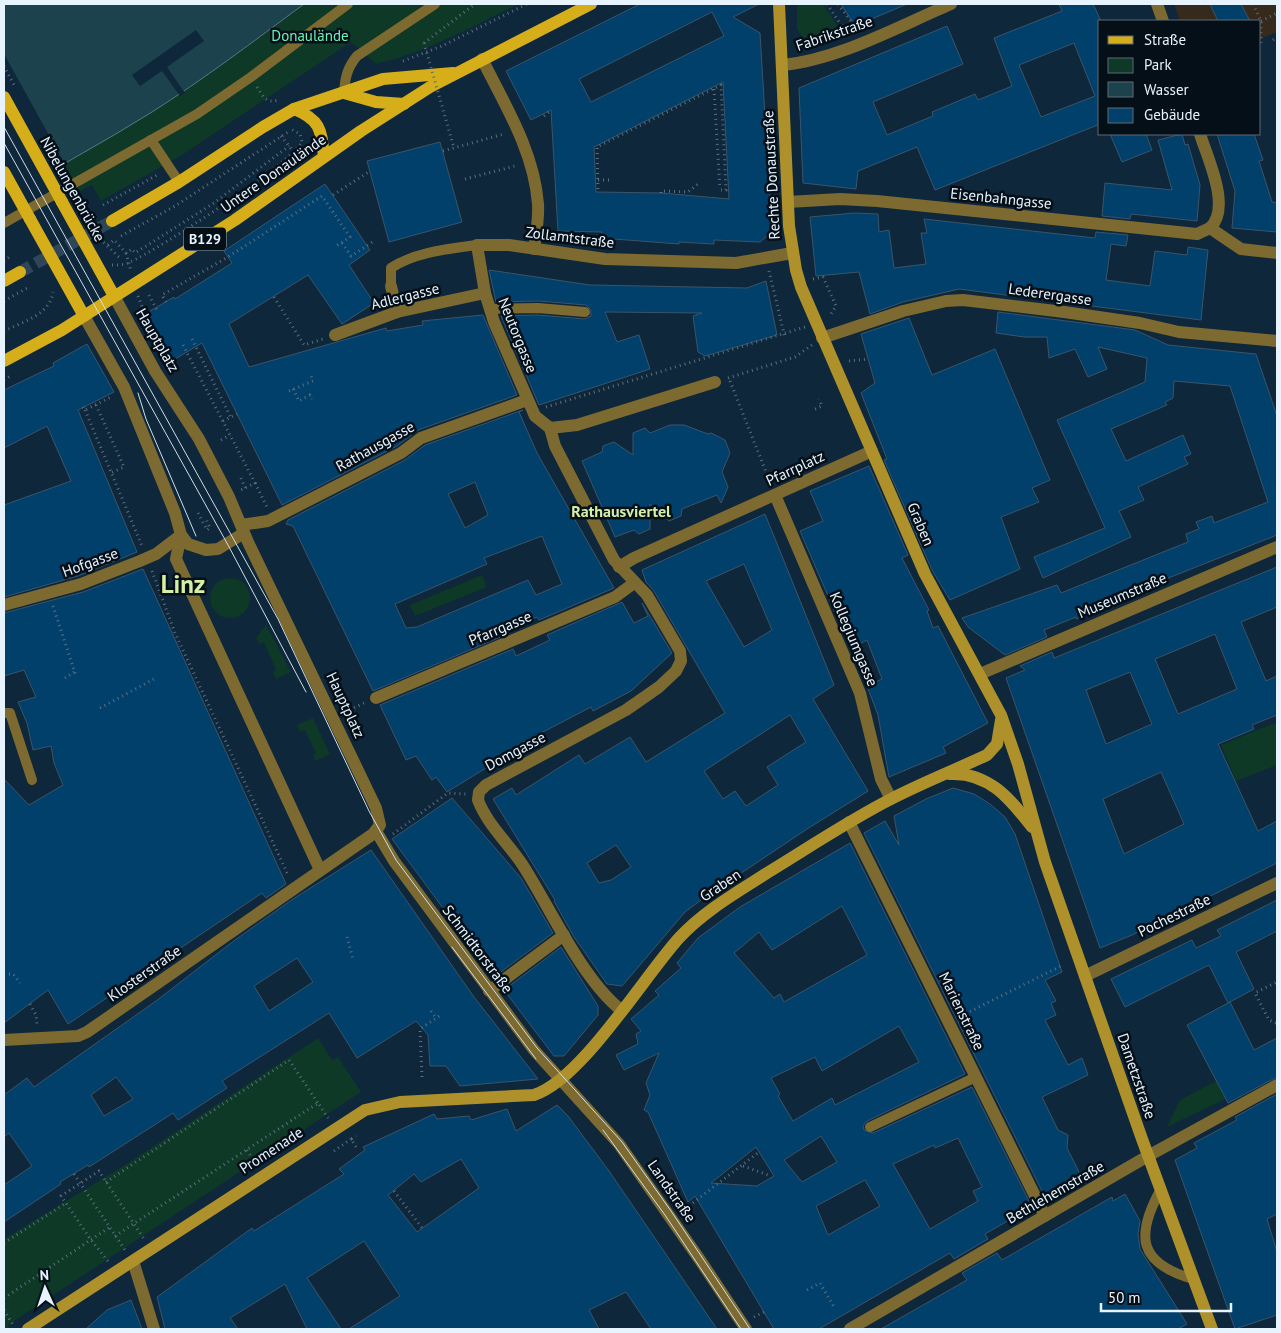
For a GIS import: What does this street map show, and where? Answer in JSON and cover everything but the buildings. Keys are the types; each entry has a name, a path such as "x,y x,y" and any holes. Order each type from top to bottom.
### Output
{"main road":[{"name":"Untere Donaulände","path":"84,316 236,220 324,156 455,72 591,4"},
{"name":"Rechte Donaustraße","path":"779,4 792,253 801,287 822,338"},
{"name":"Untere Donaulände","path":"112,221 179,182 294,109 383,80 455,72"},
{"path":"344,93 376,102 404,104"},
{"name":"Nibelungenbrücke","path":"4,97 114,296"},
{"path":"294,109 316,121 321,132 324,156"},
{"path":"4,172 84,316"},
{"path":"4,281 20,272"},
{"name":"B129","path":"4,361 84,316"},
{"path":"822,338 872,451"},
{"name":"Graben","path":"872,451 925,574 1001,715 1018,764 1035,831"},
{"name":"Graben","path":"561,1081 693,923 716,905 849,822 891,799 946,775 987,754 997,744 1001,730 1001,715"},
{"name":"Graben","path":"946,775 960,774 980,778 994,786 1009,798 1035,831"},
{"name":"Dametzstraße","path":"1035,831 1148,1156 1212,1329"},
{"name":"Promenade","path":"28,1329 365,1110 400,1102 534,1095 547,1091 561,1081"}],"street":[{"name":"Fabrikstraße","path":"782,65 800,63 855,45 951,4"},
{"path":"1157,4 1163,20"},
{"path":"482,59 517,128 531,167 538,205 534,249"},
{"path":"1200,135 1220,194 1217,218 1210,228 1241,248 1277,253"},
{"name":"Eisenbahngasse","path":"788,202 840,199 877,201 1196,234 1210,228"},
{"name":"Zollamtstraße","path":"477,245 509,246 605,259 736,263 792,253"},
{"name":"Neutorgasse","path":"477,245 484,293 489,309 530,405 541,423 550,428"},
{"name":"Zollamtstraße","path":"391,286 397,312"},
{"name":"Adlergasse","path":"335,334 397,312 484,293"},
{"name":"Hauptplatz","path":"114,296 155,371 199,439 229,497 376,808 378,828"},
{"name":"Lederergasse","path":"822,338 903,310 946,301 963,300 1023,306 1140,323 1179,332 1277,341"},
{"path":"84,316 124,387 175,513 181,535 188,544 206,550 218,549 243,529"},
{"path":"634,583 620,567 554,446 550,428 577,425 715,382"},
{"name":"Rathausgasse","path":"243,529 274,518 400,453 421,438 530,405"},
{"name":"Pfarrplatz","path":"620,567 634,558 872,451"},
{"name":"Kollegiumgasse","path":"775,495 860,693 881,779 891,799"},
{"path":"181,535 176,560 320,870"},
{"name":"Hofgasse","path":"4,605 81,584 147,558 156,554 181,535"},
{"name":"Museumstraße","path":"980,674 1277,547"},
{"name":"Pfarrgasse","path":"376,698 615,597 634,583"},
{"name":"Domgasse","path":"621,1010 606,998 521,863 481,807 478,796 486,785 626,710 659,687 676,671 681,661 680,651 647,594 634,583"},
{"name":"Marienstraße","path":"849,822 1045,1216"},
{"path":"289,887 320,870 378,828"},
{"name":"Schmidtorstraße","path":"378,828 394,862 489,991 534,1050 561,1081"},
{"name":"Pochestraße","path":"1085,976 1277,883"},
{"name":"Klosterstraße","path":"4,1040 65,1037 87,1032 289,887"},
{"path":"489,991 564,934"},
{"name":"Landstraße","path":"561,1081 619,1144 695,1252 746,1329"},
{"name":"Bethlehemstraße","path":"850,1329 1148,1156 1277,1085"},
{"path":"132,1261 154,1329"}],"lane":[{"path":"4,222 197,114 251,77 348,4"},
{"path":"344,93 345,77 350,64 357,56 435,4"},
{"path":"152,140 179,182"},
{"name":"Zollamtstraße","path":"391,286 391,268 400,262 443,250 477,245"},
{"path":"489,309 538,308 585,312"},
{"path":"4,714 10,713 32,780"},
{"path":"870,1127 976,1077"},
{"path":"1161,1189 1145,1222 1145,1236 1149,1252 1160,1266 1173,1273 1193,1279"}],"path":[{"path":"454,148 424,43 475,4"},
{"path":"395,64 442,46 527,4"},
{"path":"827,4 855,45"},
{"path":"838,4 854,29 863,25"},
{"path":"1253,4 1260,20"},
{"path":"1261,21 1277,13"},
{"path":"1272,40 1277,38"},
{"path":"256,84 266,100 272,102"},
{"path":"598,189 597,147 714,89 721,86 726,190 721,190 714,89"},
{"path":"544,116 549,112"},
{"path":"113,265 129,263 172,238 248,186 294,151 299,146 302,137 296,130 290,130 175,206 121,236"},
{"path":"443,151 504,134"},
{"path":"281,136 294,151"},
{"path":"108,245 114,240 126,252 132,249 135,254 214,203 289,146"},
{"path":"465,179 515,166"},
{"path":"103,205 170,168"},
{"path":"333,195 370,171"},
{"path":"598,180 610,180"},
{"path":"661,193 661,191 688,192 698,184"},
{"path":"166,302 162,295 228,257 322,196 350,237 336,246"},
{"path":"99,238 120,258"},
{"path":"342,243 351,256 374,241"},
{"path":"4,260 11,256"},
{"path":"530,405 772,338 785,337 769,271"},
{"path":"813,278 823,277 836,306 832,314"},
{"path":"4,301 29,288"},
{"path":"4,331 46,308 52,301 53,291"},
{"path":"149,295 158,312"},
{"path":"274,297 304,345"},
{"path":"142,307 145,314"},
{"path":"715,382 795,357 822,338"},
{"path":"192,339 230,416"},
{"path":"183,345 274,518"},
{"path":"846,362 868,359"},
{"path":"312,376 313,381 291,390 299,401 310,395 312,399"},
{"path":"729,378 775,495"},
{"path":"112,397 84,409 147,558 187,662 289,887"},
{"path":"815,409 822,406 819,399"},
{"path":"96,405 124,467 111,473"},
{"path":"223,421 236,414"},
{"path":"220,440 230,435"},
{"path":"241,478 245,488"},
{"path":"229,497 255,483"},
{"path":"198,513 207,530 210,528 206,519"},
{"path":"52,601 75,674 66,678"},
{"path":"100,708 154,679"},
{"path":"333,716 376,698"},
{"path":"378,828 388,837 448,793 470,795"},
{"path":"347,937 353,959"},
{"path":"959,1018 1063,965"},
{"path":"4,974 13,974 20,983"},
{"path":"1276,1024 1269,1020 1255,993 1277,982"},
{"path":"30,1004 36,1016 37,1031"},
{"path":"432,1011 436,1018"},
{"path":"422,1077 420,1029 441,1014"},
{"path":"106,1182 289,1060 328,1118"},
{"path":"115,1236 318,1103"},
{"path":"334,1151 356,1136"},
{"path":"351,1139 356,1147"},
{"path":"247,1150 257,1165"},
{"path":"685,1209 759,1152"},
{"path":"742,1165 768,1175"},
{"path":"108,1261 61,1196 99,1171 144,1239"},
{"path":"74,1174 132,1261"},
{"path":"394,1191 422,1228"},
{"path":"4,1243 66,1203"},
{"path":"4,1298 110,1227"},
{"path":"807,1290 820,1283 834,1307"},
{"path":"4,1310 13,1325"}],"shaded area":[{"path":"1174,4 1277,4 1277,32 1261,39 1261,20 1180,20"}],"green space":[{"name":"Donaulände","path":"304,4 519,4 431,46 376,64 351,42 182,155 101,201 92,185 80,191 53,168 151,112 216,69"},
{"path":"797,4 823,4 839,28 841,35 834,41 824,44 806,43 797,29"},
{"path":"482,575 487,587 415,616 410,605"},
{"path":"234,578 241,581 247,587 250,598 249,606 241,615 234,618 226,618 219,615 211,606 210,594 213,587 222,579"},
{"path":"266,625 291,672 276,679 273,672 276,670 264,642 260,644 256,638"},
{"path":"313,718 330,754 315,761 313,755 316,753 305,730 300,731 297,725"},
{"path":"1277,722 1277,765 1236,781 1221,745"},
{"path":"318,1038 332,1060 338,1057 361,1092 8,1325 10,1329 4,1329 4,1239 125,1165"},
{"path":"1216,1081 1225,1099 1167,1127 1180,1100"}],"water":[{"path":"4,4 304,4 229,60 171,99 4,200"}],"pier":[{"path":"196,30 204,41 167,67 185,93 180,96 162,71 140,86 132,75"},
{"path":"4,54 65,164 4,202"}],"tunnel":[{"path":"20,272 112,221"}],"tram line":[{"path":"4,127 278,619 369,811 396,860 537,1048 622,1142 750,1329"},
{"path":"4,143 228,545 306,692"},
{"path":"138,393 146,419 196,536"},
{"path":"452,947 536,1059"},
{"path":"603,1130 665,1215 741,1329"}],"district":[{"name":"Rathausviertel","path":"621,511"},
{"name":"Linz","path":"183,584"}]}
